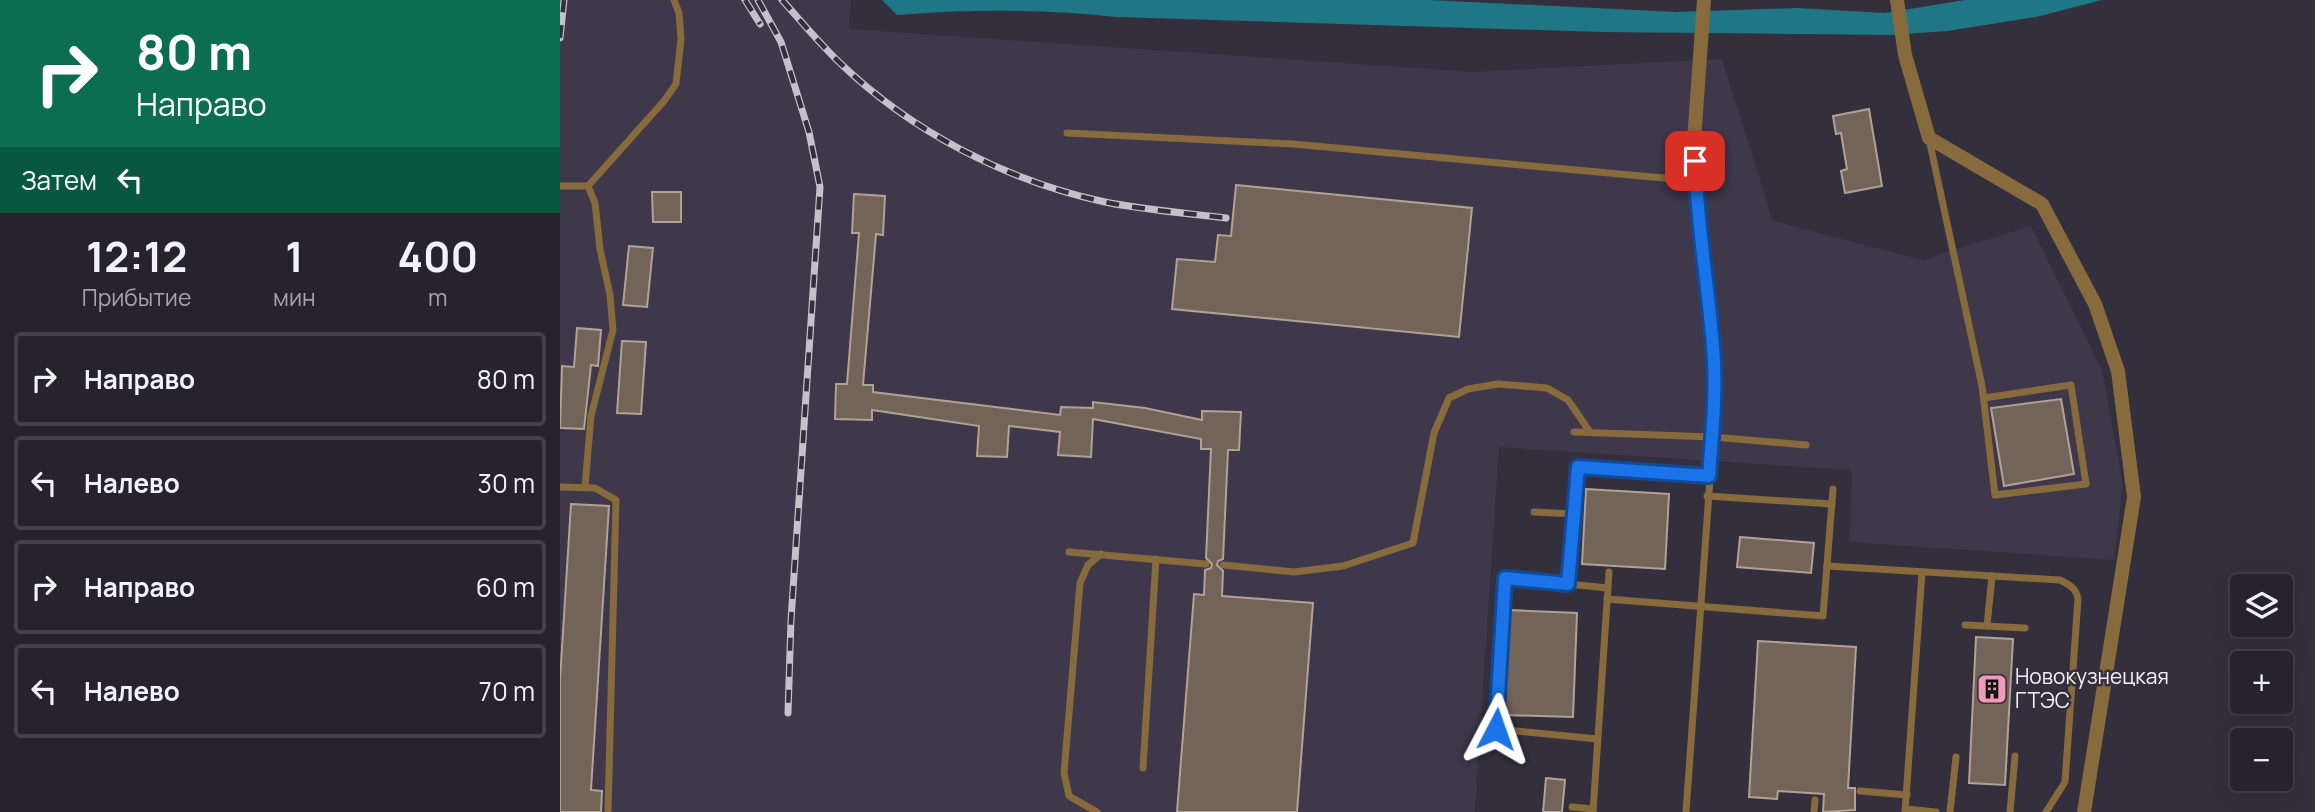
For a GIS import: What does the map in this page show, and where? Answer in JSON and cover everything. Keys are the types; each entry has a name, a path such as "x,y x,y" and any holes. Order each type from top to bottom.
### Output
{"street":[{"path":"1704,0 1694,141 1713,351 1713,438"},
{"path":"1897,2 1905,55 1929,138 2042,204 2095,304 2118,371 2134,497 2084,812"}],"lane":[{"path":"560,186 588,186 676,84 681,39 674,0"},
{"path":"1067,133 1293,144 1696,181"},
{"path":"1929,138 1984,398 1995,495 2085,484 2071,385 1984,398"},
{"path":"584,487 591,416 613,330 610,295 600,249 596,203 588,186"},
{"path":"1223,565 1294,572 1343,566 1413,543 1434,433 1449,398 1468,389 1498,384 1547,388 1568,400 1590,432"},
{"path":"1574,432 1805,445"},
{"path":"1686,812 1713,438"},
{"path":"1568,584 1578,467 1709,476"},
{"path":"560,487 595,488 616,500 608,812"},
{"path":"1607,599 1823,616 1833,489"},
{"path":"1707,496 1832,504"},
{"path":"1534,512 1574,514"},
{"path":"1069,552 1206,564"},
{"path":"1097,812 1069,796 1064,773 1080,583 1088,565 1101,554"},
{"path":"1143,768 1156,559"},
{"path":"1827,566 2060,580 2076,591 2065,782 2046,812"},
{"path":"1572,807 1593,810 1609,572"},
{"path":"1922,572 1905,811 1936,812"},
{"path":"1987,626 1992,576"},
{"path":"1597,738 1496,729 1505,578 1608,588"},
{"path":"1965,625 2025,628"},
{"path":"2010,812 2015,756"},
{"path":"1951,812 1956,757"},
{"path":"1860,792 1907,795"},
{"path":"1814,812 1815,800"}],"shaded area":[{"path":"560,0 851,0 849,29 1473,72 1722,59 1773,221 1926,261 2031,226 2102,370 2123,485 2114,560 1850,542 1851,470 1499,447 1475,812 560,812"}],"water":[{"path":"882,0 1429,0 1676,12 1797,8 1885,13 1965,0 2102,0 2036,17 1947,31 1891,35 1602,32 1116,17 1034,11 897,15"}],"building":[{"path":"1869,109 1882,186 1845,193 1841,171 1847,169 1841,133 1836,134 1833,116"},
{"path":"1236,185 1472,208 1459,337 1172,309 1177,259 1215,262 1218,235 1231,236"},
{"path":"652,192 681,192 681,222 653,222"},
{"path":"854,194 885,196 883,235 876,234 863,385 873,385 873,392 1060,415 1061,407 1093,408 1093,402 1145,408 1202,420 1202,411 1241,412 1239,450 1228,450 1223,559 1218,561 1217,565 1223,571 1222,596 1313,603 1297,812 1177,812 1194,594 1204,595 1205,570 1211,568 1212,564 1206,558 1211,449 1201,449 1201,439 1093,419 1091,457 1058,455 1060,432 1009,426 1007,457 977,456 979,426 872,410 872,420 835,419 836,384 847,384 859,233 852,233"},
{"path":"629,246 653,248 647,307 623,305"},
{"path":"577,328 601,330 598,366 591,365 584,429 560,428 562,366 574,367"},
{"path":"622,341 646,342 641,414 617,413"},
{"path":"2061,399 2074,474 2004,486 1991,408"},
{"path":"1586,489 1669,494 1665,569 1582,564"},
{"path":"571,504 609,506 591,790 602,791 601,812 560,812 560,680"},
{"path":"1740,537 1814,543 1811,573 1737,567"},
{"path":"1509,610 1577,613 1573,717 1503,715"},
{"name":"Новокузнецкая ГТЭС","path":"1976,637 2013,639 2005,785 1969,783"},
{"path":"1758,641 1856,647 1848,788 1855,788 1855,810 1823,812 1824,794 1778,791 1777,799 1749,797"},
{"path":"1546,778 1565,780 1562,812 1543,812"}],"railway":[{"path":"560,38 564,0"},
{"path":"745,0 760,24"},
{"path":"758,0 781,42 809,132 820,187 791,620 788,713"},
{"path":"782,0 832,55 868,88 930,132 997,167 1068,193 1105,202 1226,218"}],"place":[{"name":"Новокузнецкая ГТЭС","path":"1992,689"}],"route":[{"path":"1496,729 1505,578 1568,584 1578,467 1709,476 1713,438 1713,351 1696,200 1695,161"}]}
